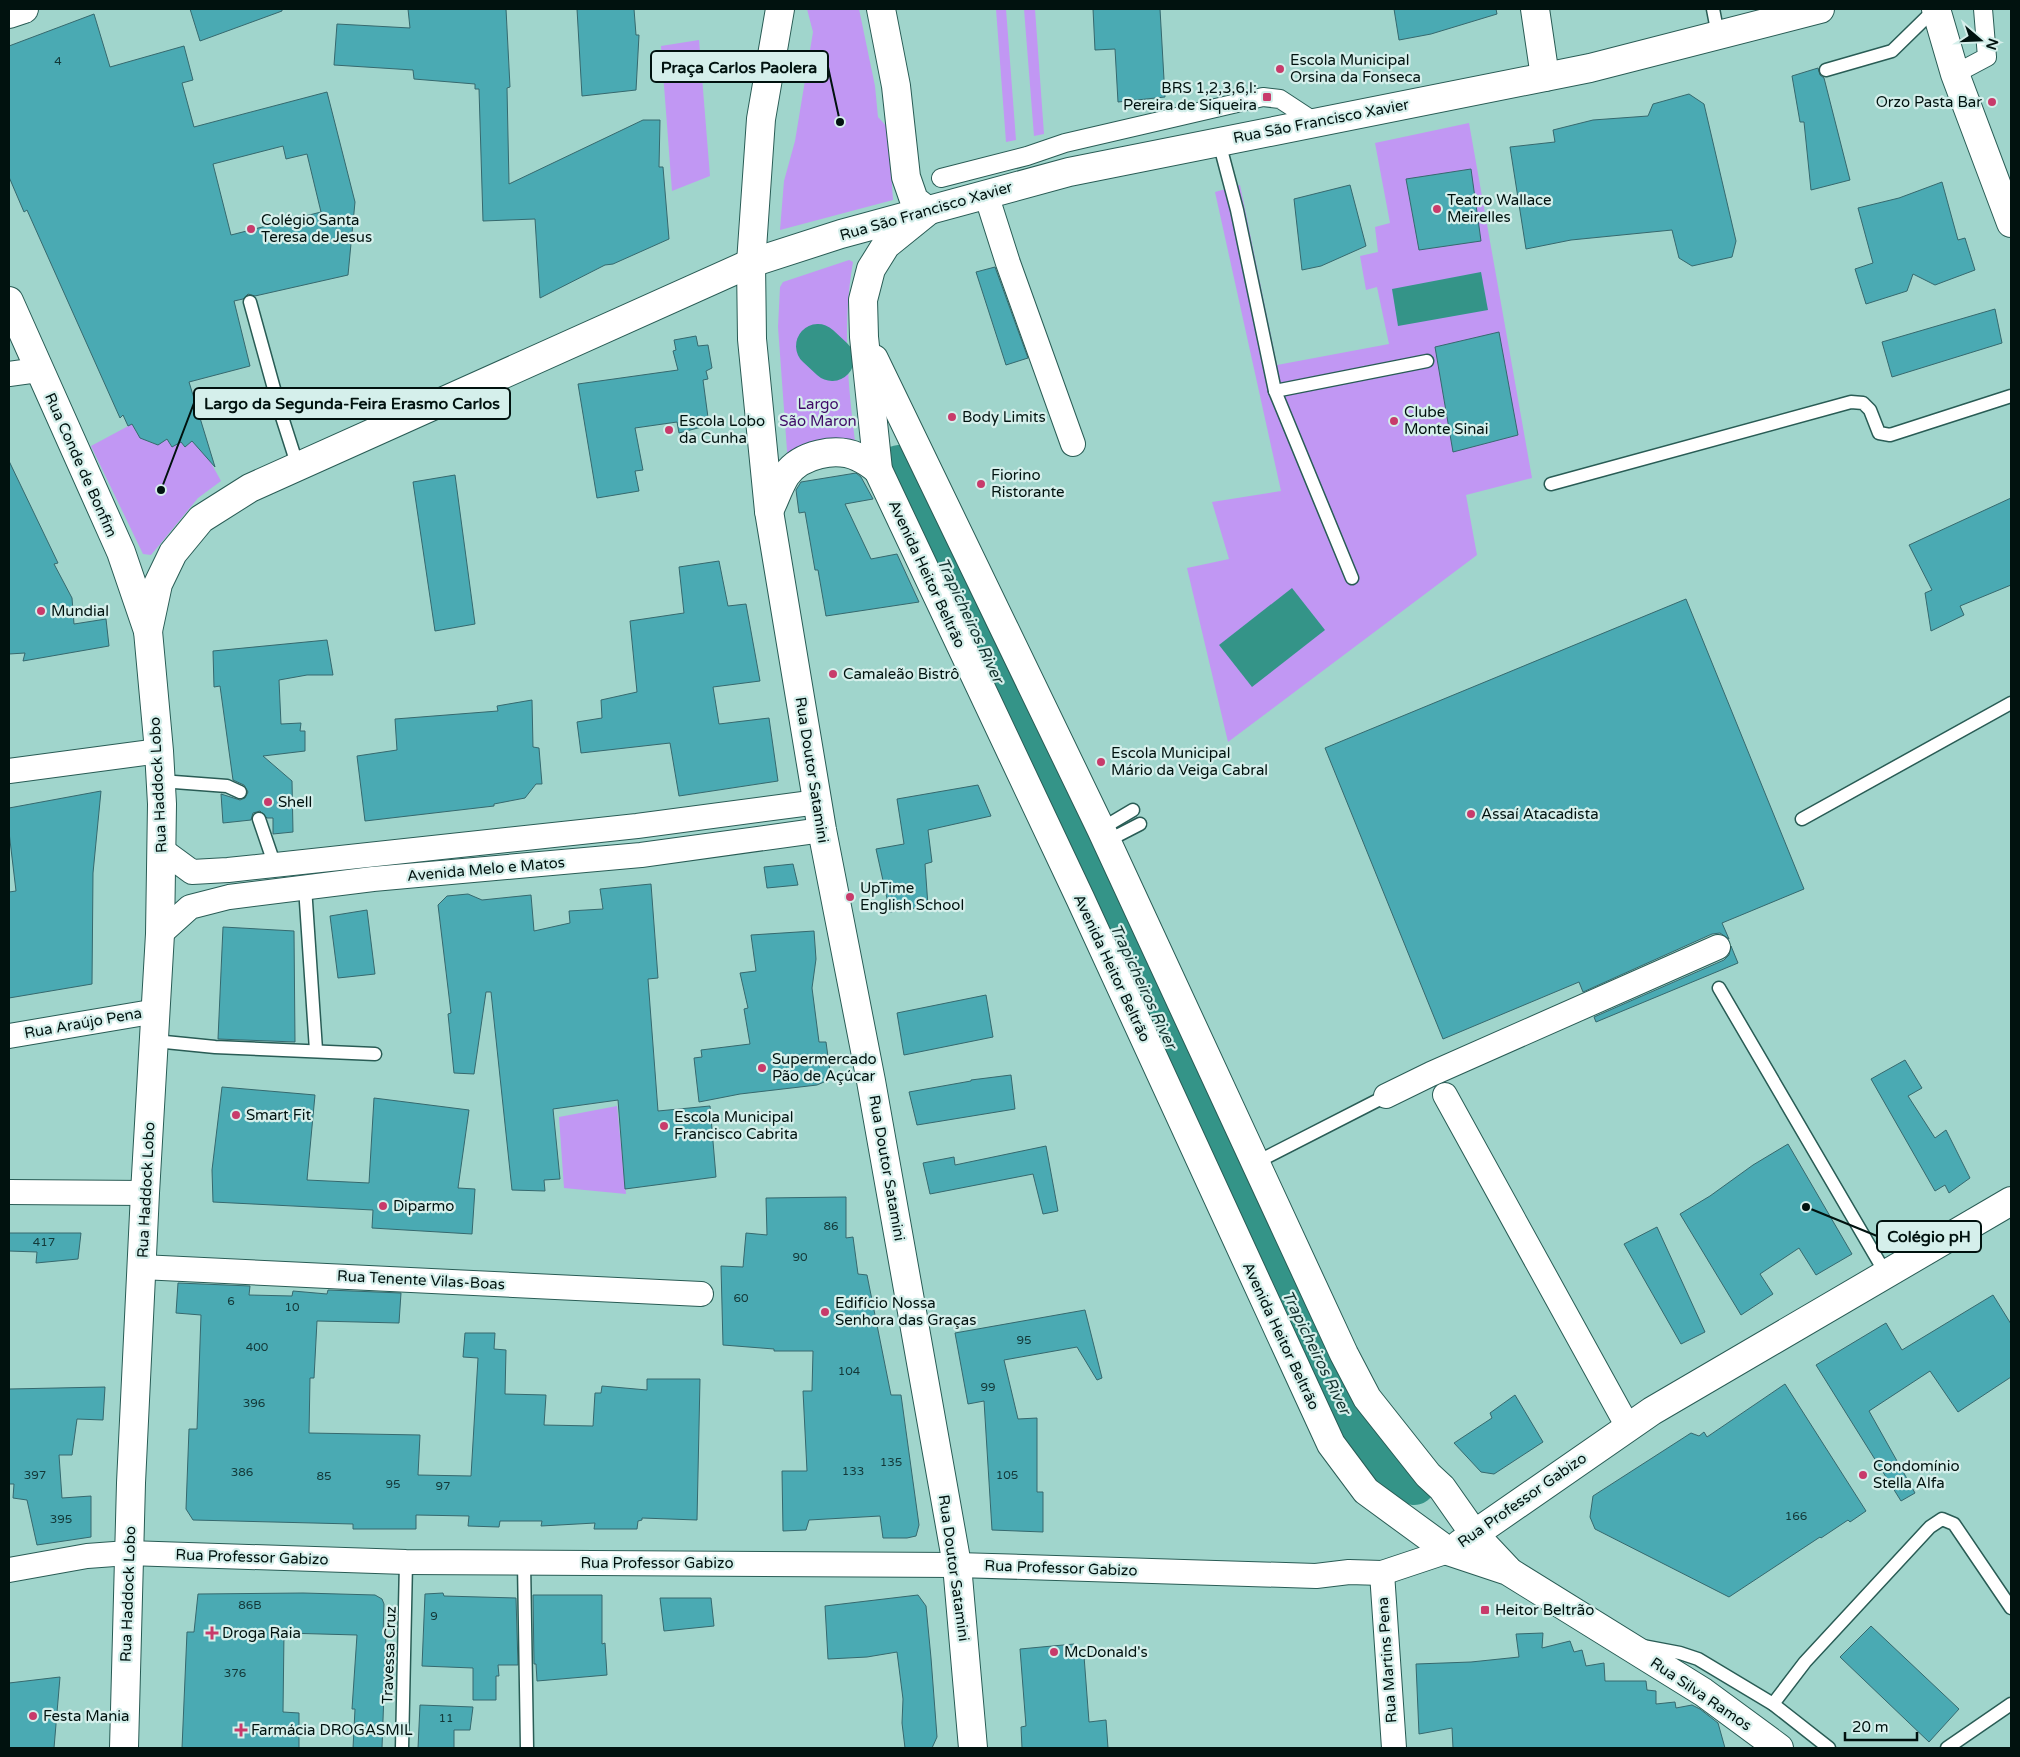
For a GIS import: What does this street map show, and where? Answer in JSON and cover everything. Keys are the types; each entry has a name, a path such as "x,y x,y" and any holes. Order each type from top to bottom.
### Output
{"main road":[{"path":"9,14 24,9"},
{"path":"751,263 761,119 780,9"},
{"path":"881,9 896,86 906,177 914,200 928,211"},
{"path":"1535,9 1545,77"},
{"path":"1936,9 1955,74 2011,223"},
{"name":"Rua São Francisco Xavier","path":"148,631 158,584 173,553 201,519 250,488 751,263 841,234 1069,172 1590,68 1810,10"},
{"name":"Avenida Heitor Beltrão","path":"928,211 886,245 872,270 864,300 864,337 878,470 1080,898 1331,1444 1366,1490 1448,1552"},
{"name":"Rua Doutor Satamini","path":"751,263 752,339 769,511 822,830 871,1081 957,1565 973,1748"},
{"name":"Rua Conde de Bonfim","path":"9,301 38,370 121,552 148,631"},
{"name":"Avenida Heitor Beltrão","path":"864,337 1104,835 1344,1354 1367,1398 1428,1474 1442,1488 1475,1534"},
{"path":"769,511 787,474 804,460 820,454 840,452 858,457 878,470"},
{"name":"Rua Haddock Lobo","path":"124,1748 128,1553 141,1267 157,1011 162,850 161,782 148,631"},
{"name":"Rua Professor Gabizo","path":"1448,1552 1652,1410 2011,1200"},
{"name":"Rua Silva Ramos","path":"1475,1534 1508,1571"},
{"name":"Rua Silva Ramos","path":"1448,1552 1508,1571 1703,1692 1779,1748"}],"street":[{"path":"1955,74 1987,58 1983,9"},
{"path":"941,178 1027,156 1065,144 1263,97 1280,99 1314,122"},
{"path":"986,194 1008,263 1073,444"},
{"path":"9,374 38,370"},
{"path":"9,771 159,751"},
{"name":"Avenida Melo e Matos","path":"160,934 190,907 229,897 373,879 512,868 818,802"},
{"name":"Avenida Melo e Matos","path":"162,850 192,872 508,840 639,841 822,830"},
{"path":"1386,1096 1431,1074 1718,947"},
{"name":"Rua Araújo Pena","path":"9,1036 157,1011"},
{"path":"1445,1094 1628,1427"},
{"path":"9,1192 145,1193"},
{"name":"Rua Tenente Vilas-Boas","path":"141,1267 700,1294"},
{"name":"Rua Professor Gabizo","path":"9,1570 87,1556 128,1553 406,1562 957,1565 1316,1576 1349,1572 1382,1573 1448,1552"},
{"name":"Rua Martins Pena","path":"1382,1573 1394,1748"}],"lane":[{"path":"1713,9 1718,35"},
{"path":"1826,70 1892,51 1936,9"},
{"path":"1219,142 1237,210 1275,391 1352,578"},
{"path":"250,302 281,414 298,466"},
{"path":"1275,391 1427,361"},
{"path":"1551,484 1852,402 1863,403 1870,410 1879,433 1890,435 2011,396"},
{"path":"1802,819 2011,703"},
{"path":"161,782 227,786 240,792"},
{"path":"1104,835 1133,810"},
{"path":"259,819 274,863"},
{"path":"1104,835 1140,824"},
{"path":"508,840 512,868"},
{"path":"371,854 373,879"},
{"path":"305,888 316,1050"},
{"path":"1719,988 1886,1274"},
{"path":"155,1041 214,1047 375,1054"},
{"path":"1256,1163 1386,1096"},
{"path":"1773,1704 1805,1662 1930,1527 1942,1519 1954,1524 2011,1608"},
{"name":"Travessa Cruz","path":"402,1748 406,1562"},
{"path":"524,1562 527,1748"},
{"name":"Rua Silva Ramos","path":"1621,1641 1680,1653 1698,1659 1773,1704 1829,1748"},
{"path":"1947,1748 2011,1704"}],"green space":[{"path":"807,9 859,9 875,86 878,117 888,128 893,200 780,230 784,181 795,141 813,32"},
{"path":"996,9 1006,9 1016,140 1006,142"},
{"path":"1024,9 1035,9 1044,134 1034,136"},
{"path":"699,40 710,176 672,191 661,46"},
{"name":"Clube Monte Sinai","path":"1469,123 1532,478 1466,495 1477,555 1228,742 1187,568 1229,559 1212,502 1281,491 1215,192 1240,185 1277,365 1389,344 1377,287 1366,290 1360,256 1378,252 1375,227 1390,223 1375,143"},
{"name":"Largo São Maron","path":"849,260 853,262 848,308 847,355 856,448 788,464 778,327 780,287 783,282","holes":["827,337 840,350 823,367 810,354"]},
{"path":"132,424 138,435 143,433 147,441 158,445 167,439 172,447 181,442 185,447 192,441 195,445 206,438 210,461 221,481 198,498 151,555 143,554 91,446"},
{"path":"617,1106 626,1194 564,1188 559,1117"}],"shaded area":[{"path":"1481,272 1488,310 1398,326 1392,289"},
{"path":"1292,588 1325,630 1252,687 1219,645"}],"building":[{"path":"190,9 282,9 282,11 200,41"},
{"path":"408,9 506,9 510,87 507,88 509,184 643,120 660,120 659,167 663,167 669,239 613,264 605,265 540,298 535,219 483,221 479,89 475,89 475,84 414,79 413,70 334,65 337,24 410,28"},
{"path":"577,9 634,9 636,35 639,35 636,90 582,96"},
{"path":"1093,9 1160,9 1165,97 1118,102 1115,49 1095,50"},
{"path":"1394,9 1496,9 1497,14 1431,34 1399,40"},
{"path":"94,14 110,67 184,46 193,80 182,83 194,127 327,92 355,202 348,275 255,296 248,294 243,299 234,301 250,366 189,382 215,467 192,441 185,447 181,442 172,447 167,439 158,445 140,438 132,424 128,426 123,415 120,418 27,210 24,212 9,177 9,46","holes":["283,146 286,159 307,154 321,212 231,235 213,164"]},
{"path":"1818,68 1820,75 1824,78 1850,180 1811,190 1804,122 1800,122 1792,76"},
{"path":"1689,94 1704,104 1736,241 1732,257 1692,266 1679,258 1672,230 1571,240 1526,249 1510,147 1555,142 1553,130 1593,120 1648,116 1653,104"},
{"path":"1471,169 1481,241 1419,250 1406,179"},
{"path":"1942,182 1958,240 1965,238 1975,270 1935,285 1913,274 1907,291 1866,304 1855,269 1873,263 1858,208 1899,198"},
{"path":"1350,185 1366,246 1321,266 1302,270 1294,199"},
{"path":"995,267 1028,358 1006,365 976,272"},
{"path":"1995,309 2002,343 1892,377 1882,342"},
{"path":"1499,332 1518,435 1453,452 1435,347"},
{"path":"696,336 698,346 708,345 712,368 706,371 708,379 703,380 709,425 679,433 677,422 635,428 643,470 635,471 639,491 597,498 578,384 678,370 673,351 676,350 674,340"},
{"path":"9,461 58,563 54,564 72,598 74,624 106,619 109,646 23,661 25,653 9,654"},
{"path":"856,473 861,477 873,499 845,504 871,559 897,554 919,602 826,616 818,570 815,570 805,512 799,513 796,490 801,482"},
{"path":"455,475 475,624 435,631 413,482"},
{"path":"2011,498 2011,585 1960,606 1964,615 1931,631 1925,593 1932,590 1909,545"},
{"path":"719,561 728,606 746,604 760,681 713,687 719,724 769,718 778,781 679,796 670,743 581,753 577,722 602,718 601,700 637,692 630,621 684,613 679,567"},
{"path":"1686,599 1804,889 1722,923 1729,939 1720,933 1712,934 1583,992 1579,982 1443,1039 1325,748"},
{"path":"327,640 333,675 307,675 279,680 281,724 301,723 300,731 305,731 305,751 263,756 292,781 293,832 273,834 273,818 267,818 260,811 253,813 251,820 223,823 221,794 240,800 245,798 248,792 244,785 233,780 220,686 214,687 213,651"},
{"path":"532,700 533,747 539,748 542,784 536,784 525,798 494,804 494,806 365,821 357,756 397,750 395,719 498,711 497,706"},
{"path":"978,785 991,816 928,830 932,862 925,864 928,906 890,912 876,849 904,844 897,799"},
{"path":"101,791 93,873 92,984 9,998 9,892 16,891 9,832 9,808"},
{"path":"793,864 798,885 767,888 764,867"},
{"path":"651,884 658,978 648,979 658,1111 710,1106 716,1177 625,1189 618,1100 553,1109 560,1179 544,1180 545,1191 512,1190 491,992 486,992 474,1074 454,1073 448,1014 451,1013 438,905 447,896 468,894 482,900 531,895 534,931 570,923 569,911 603,909 600,889"},
{"path":"367,910 375,974 338,978 330,916"},
{"path":"223,927 294,931 295,1042 218,1039"},
{"path":"814,931 816,959 812,988 819,1042 826,1042 831,1079 817,1085 740,1094 699,1102 694,1058 702,1057 701,1050 750,1044 744,1009 748,1008 740,973 756,971 751,935"},
{"path":"1731,946 1738,963 1596,1022 1594,1017 1724,960 1729,955"},
{"path":"986,995 993,1037 904,1055 897,1013"},
{"path":"1905,1060 1922,1088 1908,1096 1935,1138 1946,1130 1970,1178 1949,1193 1945,1185 1935,1191 1871,1079"},
{"path":"1011,1075 1015,1109 917,1125 909,1092 971,1080"},
{"path":"222,1087 315,1095 307,1180 369,1183 374,1098 469,1110 458,1188 475,1189 472,1234 372,1228 373,1210 213,1202 212,1170"},
{"path":"1788,1144 1852,1254 1816,1275 1799,1248 1760,1274 1773,1294 1741,1315 1680,1214"},
{"path":"1046,1146 1058,1211 1043,1214 1033,1174 930,1194 923,1163 954,1157 955,1165"},
{"path":"846,1197 846,1238 853,1237 858,1274 867,1275 891,1395 901,1395 919,1525 916,1536 907,1538 883,1538 880,1516 809,1520 806,1530 783,1531 782,1471 807,1471 803,1391 812,1391 813,1351 774,1351 774,1349 723,1345 721,1266 743,1267 746,1233 767,1235 766,1198"},
{"path":"1657,1227 1705,1332 1681,1344 1624,1244"},
{"path":"9,1233 81,1233 78,1259 36,1263 37,1252 9,1251"},
{"path":"178,1283 250,1286 249,1295 292,1296 293,1291 327,1294 328,1290 401,1293 399,1323 317,1321 314,1378 310,1378 309,1433 420,1435 418,1475 471,1476 478,1358 463,1357 465,1333 495,1333 494,1349 506,1350 505,1394 546,1395 544,1425 593,1426 595,1393 601,1393 602,1386 647,1390 647,1379 700,1379 697,1520 642,1518 642,1520 638,1521 637,1529 594,1529 595,1523 541,1526 542,1521 500,1521 499,1527 468,1526 469,1516 416,1515 416,1529 353,1529 353,1524 193,1520 186,1509 189,1429 197,1429 201,1315 176,1313"},
{"path":"1993,1295 2011,1324 2011,1377 1958,1412 1930,1371 1869,1411 1915,1493 1901,1501 1816,1365 1886,1323 1902,1350"},
{"path":"1085,1310 1102,1378 1097,1380 1077,1347 1004,1360 1018,1419 1037,1418 1037,1492 1043,1492 1043,1532 992,1530 984,1401 968,1404 955,1333"},
{"path":"1785,1384 1866,1511 1850,1522 1848,1520 1820,1537 1729,1597 1595,1529 1590,1517 1593,1496 1691,1433 1699,1436 1704,1432 1707,1437"},
{"path":"105,1387 103,1420 77,1419 72,1455 59,1455 62,1498 91,1496 91,1537 37,1545 27,1500 13,1498 14,1484 9,1484 9,1389"},
{"path":"1515,1395 1543,1442 1494,1474 1481,1472 1454,1443 1492,1418 1490,1413"},
{"path":"303,1593 375,1595 382,1599 384,1604 383,1636 386,1636 382,1748 353,1748 355,1709 352,1709 357,1635 284,1633 283,1712 299,1713 299,1748 182,1748 187,1632 194,1632 198,1594"},
{"path":"443,1593 444,1596 516,1598 518,1665 498,1665 499,1676 496,1676 496,1700 473,1700 473,1668 422,1666 425,1594"},
{"path":"533,1595 602,1595 602,1644 605,1643 607,1675 537,1681 536,1664 534,1664"},
{"path":"918,1595 926,1606 931,1658 937,1737 932,1748 905,1748 902,1723 903,1699 897,1652 867,1657 828,1659 825,1606"},
{"path":"660,1598 711,1598 714,1626 664,1631"},
{"path":"1871,1626 1959,1709 1929,1742 1840,1657"},
{"path":"1543,1633 1542,1648 1570,1641 1574,1652 1582,1650 1586,1666 1604,1663 1605,1681 1646,1681 1647,1690 1656,1691 1656,1704 1675,1702 1676,1708 1692,1705 1700,1709 1718,1723 1725,1748 1453,1748 1452,1728 1419,1734 1416,1664 1471,1662 1519,1657 1516,1634"},
{"path":"1074,1644 1075,1657 1084,1656 1089,1722 1106,1720 1108,1748 1022,1748 1021,1727 1026,1726 1020,1649"},
{"name":"Festa Mania","path":"60,1677 54,1748 9,1748 9,1683"},
{"path":"420,1705 473,1707 470,1730 454,1730 454,1748 418,1748"}],"waterway":[{"name":"Trapicheiros River","path":"818,346 832,359"},
{"name":"Trapicheiros River","path":"899,467 1345,1412 1374,1460 1414,1483"}],"place":[{"name":"Escola Municipal Orsina da Fonseca","path":"1280,69"},
{"name":"BRS 1,2,3,6,I: Pereira de Siqueira","path":"1267,97"},
{"name":"Orzo Pasta Bar","path":"1992,102"},
{"name":"Praça Carlos Paolera","path":"840,122"},
{"name":"Teatro Wallace Meirelles","path":"1437,209"},
{"name":"Colégio Santa Teresa de Jesus","path":"251,229"},
{"name":"Body Limits","path":"952,417"},
{"name":"Clube Monte Sinai","path":"1394,421"},
{"name":"Escola Lobo da Cunha","path":"669,430"},
{"name":"Fiorino Ristorante","path":"981,484"},
{"name":"Largo da Segunda-Feira Erasmo Carlos","path":"161,490"},
{"name":"Mundial","path":"41,611"},
{"name":"Camaleão Bistrô","path":"833,674"},
{"name":"Escola Municipal Mário da Veiga Cabral","path":"1101,762"},
{"name":"Shell","path":"268,802"},
{"name":"Assaí Atacadista","path":"1471,814"},
{"name":"UpTime English School","path":"850,897"},
{"name":"Supermercado Pão de Açúcar","path":"762,1068"},
{"name":"Smart Fit","path":"236,1115"},
{"name":"Escola Municipal Francisco Cabrita","path":"664,1126"},
{"name":"Diparmo","path":"383,1206"},
{"name":"Colégio pH","path":"1806,1207"},
{"name":"Edifício Nossa Senhora das Graças","path":"825,1312"},
{"name":"Condomínio Stella Alfa","path":"1863,1475"},
{"name":"Heitor Beltrão","path":"1485,1610"},
{"name":"Droga Raia","path":"212,1633"},
{"name":"McDonald's","path":"1054,1652"},
{"name":"Festa Mania","path":"33,1716"},
{"name":"Farmácia DROGASMIL","path":"241,1730"}]}
